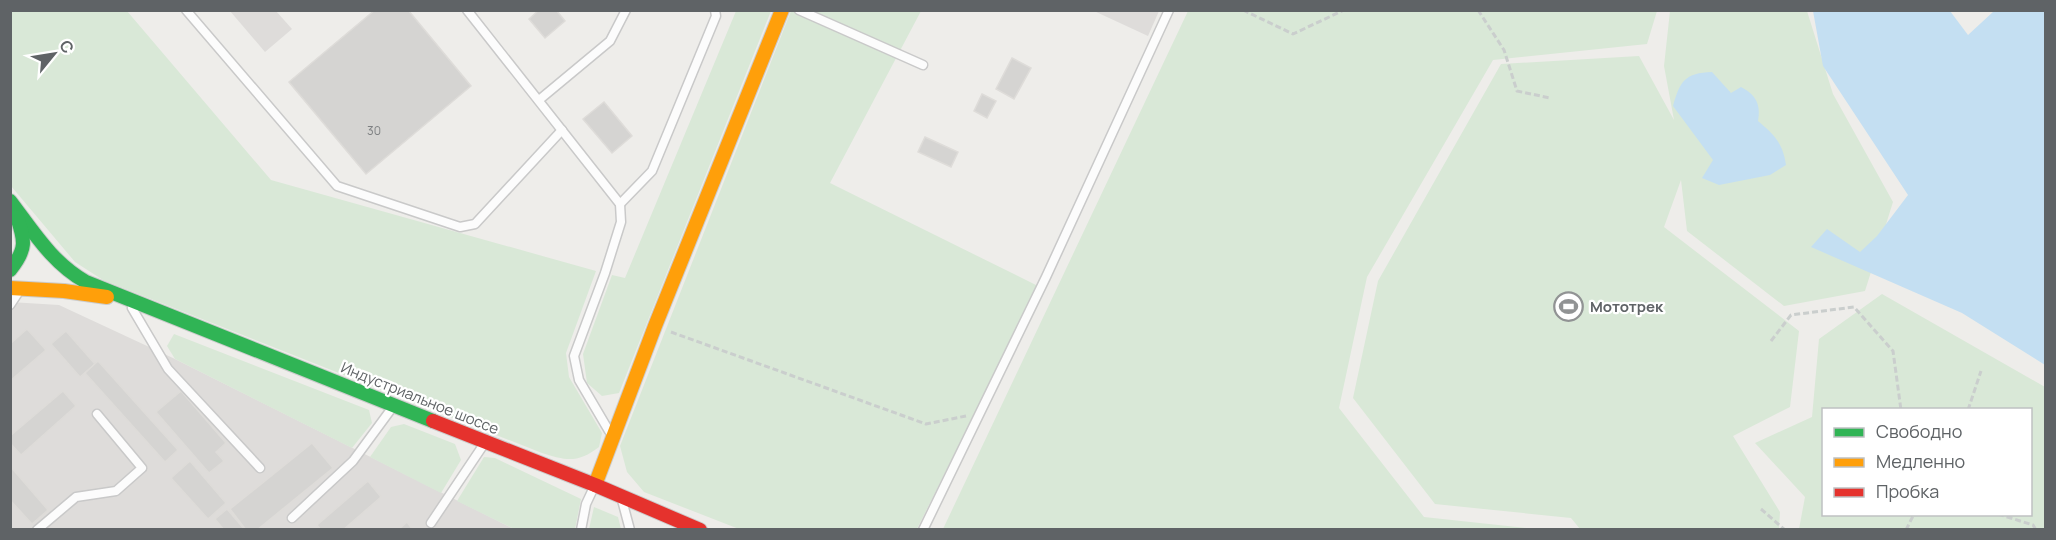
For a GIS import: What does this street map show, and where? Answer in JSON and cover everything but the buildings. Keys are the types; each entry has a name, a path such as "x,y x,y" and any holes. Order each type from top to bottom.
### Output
{"main road":[{"path":"595,485 655,326 782,10"},
{"path":"10,270 21,258 25,242 12,202"},
{"name":"Индустриальное шоссе","path":"12,202 43,246 66,269 128,300 595,485 700,530"},
{"name":"Индустриальное шоссе","path":"16,288 128,300"}],"lane":[{"path":"186,10 337,186 460,227 474,224 562,130"},
{"path":"467,10 621,204 621,222 609,263 574,356 579,380 612,436"},
{"path":"538,100 610,41 626,10"},
{"path":"621,204 652,171 716,16 715,10"},
{"path":"799,10 923,65"},
{"path":"922,530 1046,277 1169,10"},
{"path":"10,305 16,288"},
{"path":"128,300 168,369 260,468"},
{"path":"292,518 353,461 394,406"},
{"path":"37,530 76,497 116,491 142,468 97,414"},
{"path":"430,523 485,442"},
{"path":"581,530 586,504 595,485"},
{"path":"621,496 630,530"}],"path":[{"path":"1243,10 1293,34 1344,10"},
{"path":"1478,10 1504,50 1517,91 1551,98"},
{"path":"1771,341 1791,315 1854,307 1893,351 1901,408"},
{"path":"655,326 926,424 980,413"},
{"path":"1969,408 1981,372"},
{"path":"1761,509 1785,530"},
{"path":"1906,530 1913,516"},
{"path":"2004,516 2033,525 2036,530"}],"shaded area":[{"path":"1159,10 1148,36 1094,11"},
{"path":"230,11 276,11 292,29 265,52"},
{"path":"10,302 59,305 175,359 514,529 11,529"}],"green space":[{"path":"10,11 127,11 271,180 596,271 566,353 569,377 602,433 599,447 585,456 572,459 542,453 103,280 75,262 11,186"},
{"path":"736,11 771,11 619,393 602,396 587,383 583,354 612,275 625,278"},
{"path":"791,11 921,11 830,183 1038,286 917,529 739,529 644,492 627,472 620,446"},
{"path":"1188,11 1657,11 1647,44 1493,60 1367,277 1339,408 1424,517 1535,529 943,529"},
{"name":"Мототрек","path":"1670,11 1807,11 1833,94 1893,202 1865,291 1784,306 1687,231 1681,180 1664,227 1799,331 1790,407 1733,436 1780,512 1779,529 1580,529 1571,518 1435,504 1353,398 1378,281 1501,64 1639,56 1674,120 1664,66"},
{"path":"1882,294 2045,387 2045,529 1799,529 1805,497 1755,443 1812,417 1819,339"},
{"path":"174,334 369,410 372,423 352,448 175,359 167,346"},
{"path":"404,424 455,444 461,460 441,493 370,457 391,427"},
{"path":"484,457 495,458 581,499 575,529 514,529 457,501"},
{"path":"594,507 618,517 621,529 589,529"}],"water":[{"path":"1813,11 1950,11 1968,35 1994,11 2045,11 2045,365 1962,313 1811,247 1827,229 1860,252 1877,236 1908,195 1823,66"},
{"path":"1712,72 1731,93 1741,87 1754,97 1759,110 1758,121 1777,140 1783,151 1786,165 1770,175 1719,185 1702,178 1713,160 1673,106 1678,90 1685,80 1696,74"}],"traffic: fast":[{"path":"10,201 53,256 86,282 433,421"},
{"path":"10,270 23,245 17,217"}],"traffic: slow":[{"path":"595,485 655,326 782,10"},
{"path":"10,288 64,291 107,297"}],"traffic: jam":[{"path":"433,421 595,485 700,530"}],"place":[{"name":"Мототрек","path":"1569,306"}]}
